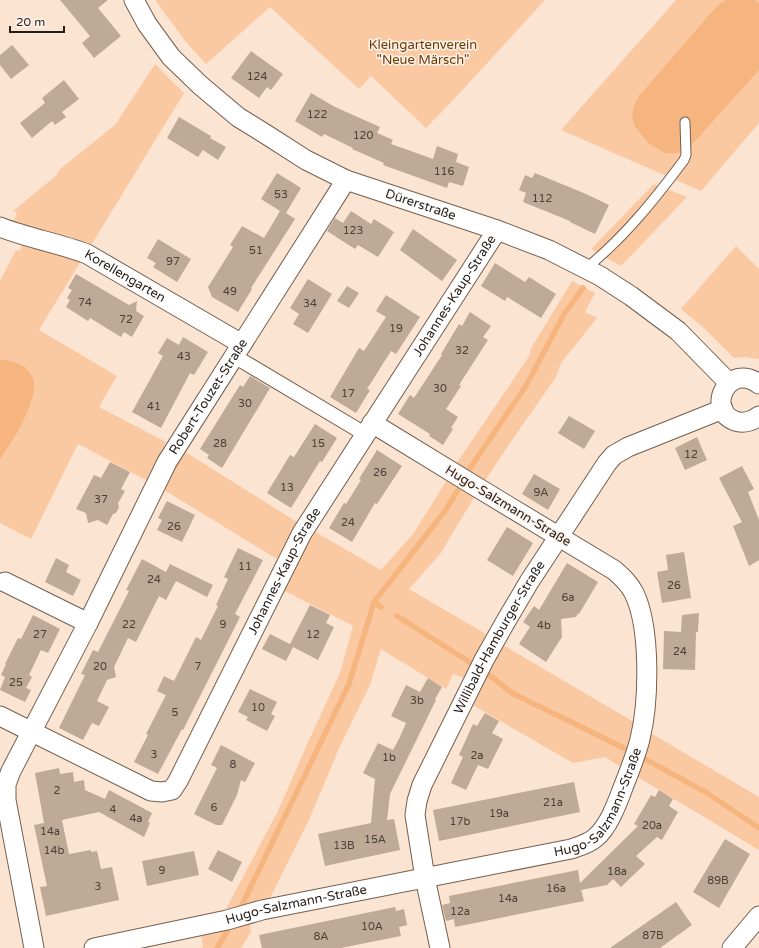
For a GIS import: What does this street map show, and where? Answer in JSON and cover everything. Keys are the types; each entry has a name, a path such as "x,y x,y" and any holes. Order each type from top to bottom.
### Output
{"street":[{"name":"Dürerstraße","path":"134,0 147,24 171,57 200,85 238,117 261,132 306,160 346,180 497,230 549,250 585,269 631,296 678,331 729,383"},
{"name":"Robert-Touzet-Straße","path":"34,948 6,800 6,784 11,771 88,624 167,462 346,180"},
{"name":"Korellengarten","path":"0,227 87,254 238,350"},
{"name":"Johannes-Kaup-Straße","path":"31,732 151,791 162,792 172,790 178,781 302,533 497,230"},
{"path":"238,350 369,428"},
{"path":"757,422 740,422 727,416 721,403 721,395 724,389 734,379 748,378 759,384"},
{"name":"Willibald-Hamburger-Straße","path":"440,948 425,878 415,815 417,801 422,785 484,660 521,595 607,463 614,456 628,447 723,409"},
{"name":"Hugo-Salzmann-Straße","path":"94,948 227,920 262,910 571,849 586,844 604,829 620,799 640,738 645,712 647,665 640,611 634,592 625,579 614,570 475,486 369,428"},
{"path":"5,582 88,624"},
{"path":"0,716 31,732"},
{"path":"732,948 756,928"}],"lane":[{"path":"585,269 606,252 653,202 684,160 686,155 685,122"}],"green space":[{"name":"Kleingartenverein \"Neue Märsch\"","path":"155,0 545,0 426,128 371,76 359,89 270,7 206,64 186,42"},
{"path":"676,0 759,0 759,123 701,191 561,130"},
{"path":"155,64 184,93 90,247 62,236 13,223 17,212 13,211 57,175 59,170 115,125"},
{"path":"654,184 687,197 621,266 591,249"},
{"path":"22,243 81,261 39,330 117,376 99,407 166,442 146,480 78,444 31,539 0,523 0,281 16,250 20,251"},
{"path":"736,246 759,269 759,359 744,357 734,358 705,329 681,309"},
{"path":"572,281 595,293 585,312 597,318 561,363 556,377 484,482 456,464 530,355 530,350"},
{"path":"182,450 297,522 277,559 161,488"},
{"path":"447,480 475,496 440,554 409,589 486,634 464,678 453,674 446,689 381,649 370,685 341,744 308,822 269,900 226,909 278,811 340,673 353,626 281,589 312,530 381,570 413,534"},
{"path":"501,644 634,722 621,767 605,757 573,763 471,704"},
{"path":"649,732 759,797 759,850 636,776"},
{"path":"249,921 251,932 241,948 198,948 203,947 201,932"}],"shaded area":[{"path":"726,0 754,0 759,3 759,70 688,149 678,153 665,153 648,143 634,125 632,114 634,105 639,96 710,14 718,5"},
{"path":"0,360 6,360 24,367 33,378 34,390 32,400 23,422 0,459"}],"building":[{"path":"60,0 108,0 98,8 121,36 94,58 82,43 90,36"},
{"path":"12,45 29,65 11,79 0,65 0,55"},
{"path":"251,51 283,74 271,90 267,87 259,98 231,78"},
{"path":"64,80 79,99 62,112 66,117 55,125 52,121 32,138 20,123 45,103 42,98"},
{"path":"311,93 335,107 380,127 377,133 393,140 391,144 433,159 437,146 458,154 456,162 469,167 463,186 449,182 447,188 383,165 384,163 352,149 353,148 324,134 322,137 295,121"},
{"path":"179,117 211,136 210,138 226,147 218,160 203,150 198,157 167,138"},
{"path":"277,173 301,188 286,213 295,219 251,288 252,289 238,312 212,297 208,287 233,247 230,245 242,226 264,238 280,211 261,199"},
{"path":"535,173 609,205 595,234 570,221 523,202 526,193 519,190 525,175 532,178"},
{"path":"351,211 371,224 374,219 394,232 378,257 358,245 355,249 327,231 335,218 343,223"},
{"path":"413,229 457,260 442,281 400,250"},
{"path":"158,239 191,259 177,282 153,267 156,263 147,258"},
{"path":"495,263 525,282 529,277 556,294 541,318 507,297 505,301 481,286"},
{"path":"76,274 129,305 137,301 136,311 144,316 132,337 124,332 121,337 90,318 88,321 66,307 70,300 67,298 72,290 68,288"},
{"path":"308,279 332,294 308,333 293,324 299,314 290,308"},
{"path":"347,286 359,293 349,308 337,301"},
{"path":"386,295 420,317 396,354 391,351 367,389 370,390 356,413 330,397 359,348 364,351 386,317 376,311"},
{"path":"470,312 491,326 483,337 488,340 459,385 461,386 446,409 458,417 451,428 453,429 443,445 429,436 430,434 398,414 410,395 414,398 442,355 441,354 459,324 462,326"},
{"path":"183,337 208,352 194,375 190,373 161,428 132,412 163,356 158,353 167,338 179,345"},
{"path":"250,376 270,388 222,468 207,458 209,455 200,449 240,385 243,387"},
{"path":"569,416 595,431 584,449 558,433"},
{"path":"315,424 337,438 322,462 320,461 291,508 267,493 290,455 294,457"},
{"path":"697,437 707,460 685,470 675,448"},
{"path":"377,450 402,466 377,504 375,503 352,542 329,528 344,503 346,504 361,480 359,479"},
{"path":"110,462 130,472 121,489 125,491 118,503 119,507 116,513 113,514 107,525 98,520 88,523 86,513 76,509 94,475 101,478"},
{"path":"742,466 754,489 748,492 759,520 759,560 749,566 733,526 742,522 719,478"},
{"path":"534,474 560,489 548,510 522,494"},
{"path":"167,501 195,515 182,542 157,530 162,520 158,518"},
{"path":"507,527 533,543 513,576 487,560"},
{"path":"238,548 263,560 235,614 240,617 183,730 182,729 158,774 134,762 148,735 146,734 166,695 157,691 164,676 174,681 196,637 201,640 218,606 216,605 228,579 224,577"},
{"path":"684,552 691,598 662,603 657,572 668,570 666,555"},
{"path":"56,558 69,565 66,572 81,580 73,596 45,582"},
{"path":"142,559 166,572 170,564 213,585 207,597 176,581 166,600 159,596 136,642 128,638 114,667 116,677 107,680 97,701 109,707 99,726 92,723 83,740 59,728 85,675 81,674 93,650 98,652 129,591 126,590"},
{"path":"567,563 598,582 576,617 561,619 562,637 546,662 519,644 530,627 523,622 534,606 539,610"},
{"path":"310,605 330,615 326,623 334,627 318,660 293,647 286,661 262,649 270,634 290,644"},
{"path":"699,613 698,632 696,632 695,670 663,669 664,631 681,632 682,615"},
{"path":"33,615 60,629 48,653 41,650 29,675 32,677 26,688 31,690 25,702 0,690 5,677 1,675 18,638 21,639"},
{"path":"428,678 442,687 390,794 387,820 394,819 400,850 325,866 318,834 371,823 375,779 363,773 378,743 393,750 400,737 406,723 391,716 406,685 420,692"},
{"path":"250,689 277,702 271,714 275,716 267,731 246,720 248,717 238,712"},
{"path":"485,713 499,721 492,733 503,739 488,769 478,765 466,790 451,783 463,757 459,755 473,724 477,726"},
{"path":"221,745 255,763 245,782 241,780 237,795 222,825 216,825 194,814 217,768 211,765"},
{"path":"59,768 60,774 73,772 74,782 84,780 85,790 105,799 109,790 152,813 148,822 150,823 144,837 99,812 62,820 69,854 91,850 91,852 97,851 101,869 112,867 119,900 46,916 40,887 47,886 34,825 44,823 35,773"},
{"path":"574,782 580,812 439,841 433,810"},
{"path":"659,790 673,799 669,806 678,812 662,840 657,837 636,856 645,864 621,887 613,879 607,885 581,890 584,901 455,927 454,919 446,921 442,905 450,903 449,896 578,870 580,883 638,826 634,824 651,795 655,797"},
{"path":"725,839 750,854 719,908 693,892"},
{"path":"218,850 242,862 232,882 208,869"},
{"path":"194,851 199,875 147,886 142,861"},
{"path":"676,902 692,925 660,948 610,948"},
{"path":"395,907 396,911 404,909 407,925 399,927 401,936 341,948 262,948 259,935"}],"waterway":[{"path":"470,468 526,386 564,314 583,288"},
{"path":"242,905 349,684 374,602 445,511 458,490"},
{"path":"374,602 381,607"},
{"path":"397,616 471,663"},
{"path":"488,674 512,693 626,749"},
{"path":"645,759 707,793 759,828"},
{"path":"217,948 228,930"}]}
